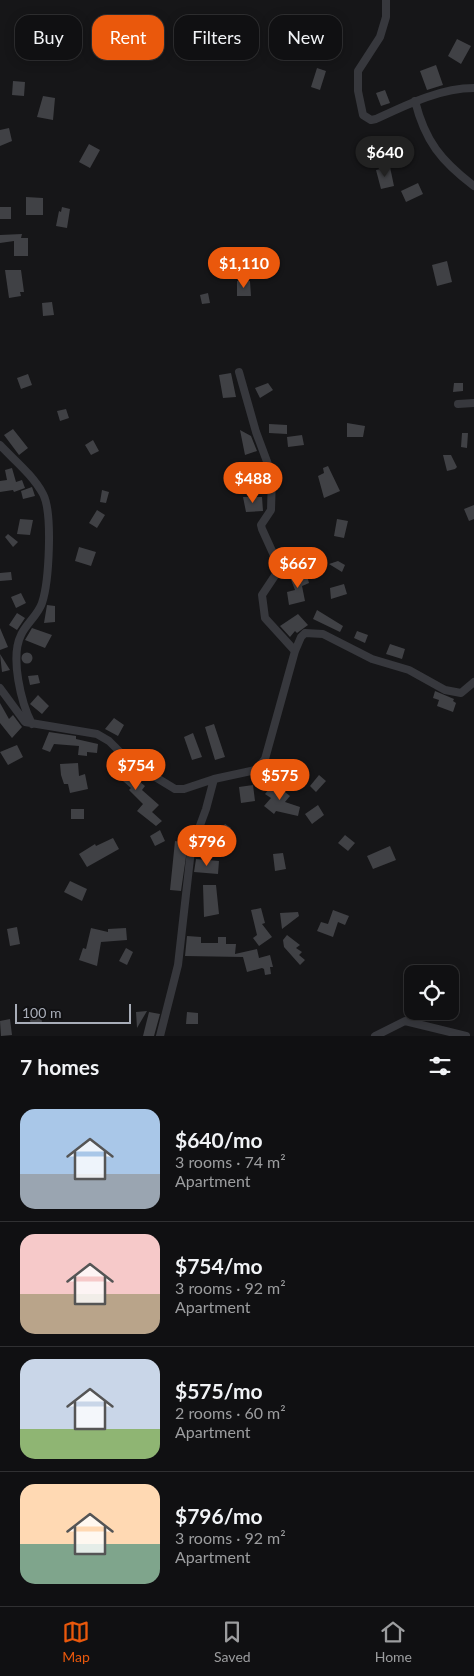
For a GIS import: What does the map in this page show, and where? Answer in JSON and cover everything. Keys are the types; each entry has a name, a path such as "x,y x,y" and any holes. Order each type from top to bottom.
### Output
{"street":[{"path":"386,0 386,17 380,38 358,71 358,91 363,115 371,120 376,120 415,101 464,88 474,88"},
{"path":"415,101 430,140 449,167 474,186"},
{"path":"239,372 256,432 272,475 271,510 261,525 277,562 278,571 262,595 265,618 295,651"},
{"path":"458,404 474,403"},
{"path":"0,445 36,483 44,495 49,521 46,580 42,605 21,635 17,646 18,673 24,709 32,724"},
{"path":"0,688 25,722 97,734 108,741 129,760 175,789 184,789 214,779 257,769 265,759 295,651 301,637 305,633 323,634 372,659 409,670 445,690 461,693 474,682"},
{"path":"160,1036 178,965 191,850 206,809 214,779"},
{"path":"375,1036 405,1021 466,1036"}],"building":[{"path":"457,39 471,46 461,64 448,56"},
{"path":"436,65 443,85 427,90 420,71"},
{"path":"317,68 326,71 320,90 311,87"},
{"path":"13,81 25,82 24,96 12,95"},
{"path":"385,90 390,103 381,106 376,93"},
{"path":"43,96 55,98 53,120 37,117"},
{"path":"9,128 12,141 0,146 0,130"},
{"path":"89,144 100,150 90,168 79,162"},
{"path":"390,167 394,186 381,189 376,170"},
{"path":"418,183 423,194 406,202 401,191"},
{"path":"26,197 43,198 43,215 26,215"},
{"path":"0,207 11,207 11,219 0,219"},
{"path":"62,207 70,209 67,228 56,226 59,211 61,212"},
{"path":"22,234 21,238 28,238 28,256 14,256 14,241 0,243 0,235"},
{"path":"447,261 452,282 437,286 432,265"},
{"path":"211,265 224,266 223,273 210,272"},
{"path":"5,270 21,270 24,292 20,292 21,296 9,298"},
{"path":"237,281 250,281 251,296 237,296"},
{"path":"208,293 210,303 202,304 200,295"},
{"path":"52,302 54,315 43,316 42,303"},
{"path":"231,373 236,397 223,398 219,375"},
{"path":"28,374 32,385 21,389 17,378"},
{"path":"268,383 273,390 260,398 255,388"},
{"path":"454,383 463,383 463,391 453,392"},
{"path":"66,409 69,418 60,421 57,411"},
{"path":"347,423 365,426 363,437 347,437"},
{"path":"269,424 287,425 287,434 269,433"},
{"path":"13,429 28,448 19,455 4,435"},
{"path":"240,430 251,436 257,451 245,455"},
{"path":"462,433 468,433 467,448 461,447"},
{"path":"302,435 304,445 288,447 287,437"},
{"path":"93,440 99,451 91,455 85,445"},
{"path":"443,455 451,455 457,467 455,469 447,471"},
{"path":"328,466 340,491 324,498 318,476 324,473 323,468"},
{"path":"12,468 16,482 22,480 25,488 14,492 13,490 0,492 0,481 7,480 5,470"},
{"path":"32,487 35,496 23,499 21,491"},
{"path":"102,490 109,492 106,503 100,502"},
{"path":"243,497 262,497 263,511 246,512"},
{"path":"474,505 474,519 469,521 464,509"},
{"path":"97,510 105,515 97,528 89,523"},
{"path":"20,519 33,520 30,535 17,534"},
{"path":"337,519 348,521 344,538 334,536"},
{"path":"8,534 18,542 13,547 5,537"},
{"path":"79,547 96,552 91,566 75,561"},
{"path":"338,561 345,565 342,572 329,564"},
{"path":"11,572 12,580 0,581 0,573"},
{"path":"306,572 309,583 302,586 305,601 289,605 287,592 295,590 290,577"},
{"path":"344,584 347,594 331,599 330,588"},
{"path":"21,593 26,603 16,608 11,597"},
{"path":"47,605 55,606 55,622 44,623"},
{"path":"317,610 343,626 340,632 313,619"},
{"path":"17,613 25,618 17,630 9,625"},
{"path":"298,614 308,625 297,633 295,631 290,637 280,626"},
{"path":"0,628 8,647 0,650"},
{"path":"32,628 52,635 45,648 25,640"},
{"path":"357,631 368,635 365,643 354,638"},
{"path":"390,644 405,649 402,659 386,654"},
{"path":"25,653 29,653 32,658 31,662 25,663 22,660 22,656"},
{"path":"0,654 10,670 2,672"},
{"path":"38,675 40,683 30,685 28,676"},
{"path":"435,691 454,699 453,701 456,703 453,712 437,706 439,700 433,698"},
{"path":"38,695 49,706 42,714 30,704"},
{"path":"0,703 9,719 13,715 22,727 12,738 0,723"},
{"path":"114,718 124,725 118,736 105,729"},
{"path":"214,724 225,757 215,760 205,727"},
{"path":"49,732 76,736 76,739 98,744 97,753 87,752 87,756 78,755 79,746 54,744 50,752 42,749"},
{"path":"193,733 202,757 192,760 184,737"},
{"path":"17,745 23,757 8,765 0,752"},
{"path":"118,758 128,773 132,769 137,773 134,777 145,786 142,790 159,805 152,812 162,821 156,826 137,811 143,804 129,790 131,788 116,775 114,777 106,766"},
{"path":"78,763 79,776 85,774 88,789 70,793 68,784 64,784 60,764"},
{"path":"319,775 326,781 316,792 310,786"},
{"path":"281,782 288,788 285,792 290,796 285,802 300,807 298,816 276,811 274,814 264,806 271,798 265,794 274,783 278,786"},
{"path":"253,785 255,801 241,803 239,787"},
{"path":"318,805 324,815 312,824 305,814"},
{"path":"71,809 84,809 84,819 71,819"},
{"path":"225,824 231,828 223,841 216,837"},
{"path":"160,830 165,841 155,846 150,836"},
{"path":"345,835 355,843 348,851 338,843"},
{"path":"113,838 119,849 87,867 79,854 95,844 96,846"},
{"path":"175,841 188,843 181,891 170,890"},
{"path":"390,846 396,860 373,869 367,856"},
{"path":"283,853 286,869 275,871 273,854"},
{"path":"196,859 219,861 218,874 194,872"},
{"path":"70,881 87,889 82,901 64,892"},
{"path":"203,885 216,885 219,914 204,917"},
{"path":"261,908 265,923 262,924 272,937 259,946 253,938 257,935 251,910"},
{"path":"333,910 349,916 345,925 338,922 333,937 317,931 321,922 328,924"},
{"path":"298,912 299,916 282,929 280,913"},
{"path":"17,927 20,944 10,946 7,929"},
{"path":"91,928 108,932 108,929 126,928 127,940 101,942 97,966 79,960 83,948 86,949"},
{"path":"287,935 300,945 296,948 302,952 299,955 305,960 300,965 284,947 283,940"},
{"path":"187,936 201,937 201,943 218,943 218,937 226,937 226,944 236,944 235,954 257,949 259,958 270,955 273,967 270,967 271,974 265,975 262,968 247,972 243,957 185,956"},
{"path":"126,948 133,952 127,965 119,961"},
{"path":"40,1011 42,1022 31,1024 28,1014"},
{"path":"147,1011 137,1028 136,1012"},
{"path":"149,1012 160,1014 154,1036 143,1036"},
{"path":"187,1012 198,1013 198,1024 186,1024"},
{"path":"10,1019 12,1035 1,1036 0,1021"}]}
